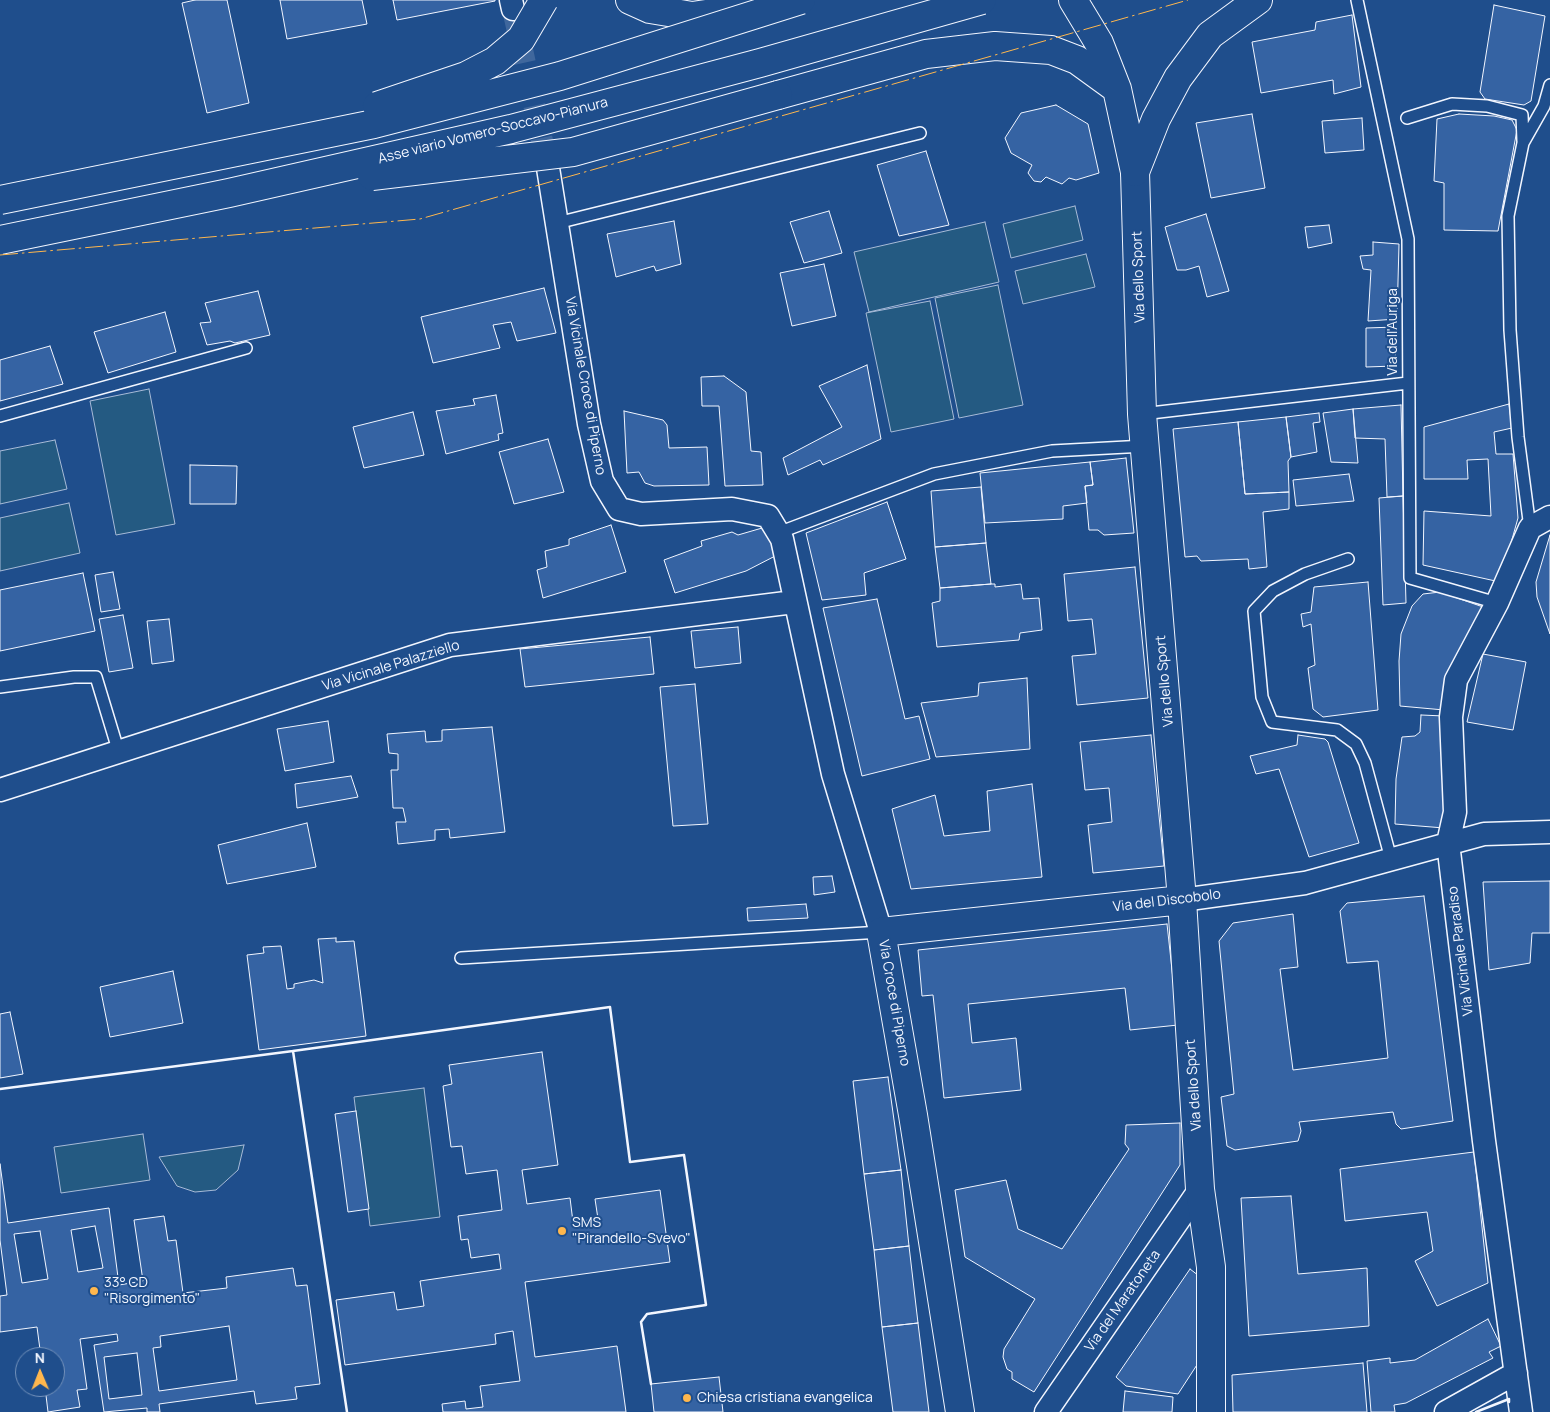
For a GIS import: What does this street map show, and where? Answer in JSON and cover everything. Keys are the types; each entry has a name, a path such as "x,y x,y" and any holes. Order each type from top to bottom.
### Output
{"main road":[{"path":"254,148 466,76 495,61 521,39 544,0"},
{"path":"630,0 650,10 692,16 797,1"},
{"name":"Asse viario Vomero-Soccavo-Pianura","path":"0,240 230,193 511,129 760,63 982,0"},
{"path":"1073,0 1099,43 1117,89 1135,172"},
{"path":"1135,172 1156,119 1178,78 1210,35 1258,0"},
{"path":"0,200 374,124 560,76 797,1"},
{"path":"230,193 573,152 926,54 995,46 1051,50 1077,60 1117,89"},
{"name":"Via dello Sport","path":"1135,172 1142,414 1182,900 1200,1189 1211,1267 1211,1412"},
{"name":"Via del Discobolo","path":"881,932 1182,900"},
{"name":"Via Croce di Piperno","path":"881,932 912,1107 960,1412"}],"street":[{"name":"Via Vicinale Croce di Piperno","path":"548,168 589,424 602,481 619,509 641,514 732,509 768,516 782,539 794,602"},
{"path":"1530,528 1550,517"},
{"name":"Via Vicinale Paradiso","path":"1521,1412 1484,1141 1448,843 1455,812 1451,717 1456,680 1497,603 1530,528"},
{"name":"Via Vicinale Palazziello","path":"0,790 450,645 794,602"},
{"name":"Via Croce di Piperno","path":"794,602 833,774 881,932"},
{"name":"Via del Discobolo","path":"1182,900 1305,883 1484,834 1550,832"},
{"name":"Via del Maratoneta","path":"1046,1412 1200,1189"},
{"path":"1446,1412 1516,1373"}],"lane":[{"name":"Via dell'Auriga","path":"1357,0 1408,239 1410,578 1497,603"},
{"path":"1523,143 1544,106 1550,85"},
{"path":"1407,118 1452,104 1487,106 1522,115 1523,143 1508,216 1510,330 1518,437 1530,528"},
{"path":"557,223 920,133"},
{"path":"0,416 246,348"},
{"path":"1142,414 1408,383"},
{"path":"778,533 934,474 1052,451 1145,446"},
{"path":"1348,559 1305,574 1273,591 1254,612 1262,697 1272,722 1337,730 1356,744 1365,763 1392,859"},
{"path":"0,687 74,677 96,677 119,753"},
{"path":"461,958 881,932"}],"shaded area":[{"path":"1075,206 1083,240 1011,258 1003,224"},
{"path":"985,222 999,282 869,312 854,252"},
{"path":"1086,254 1095,287 1023,304 1015,271"},
{"path":"998,285 1023,405 959,418 935,298"},
{"path":"930,301 954,419 891,432 866,313"},
{"path":"149,389 175,524 116,535 90,401"},
{"path":"55,440 67,489 0,504 0,451"},
{"path":"69,503 80,553 0,571 0,518"},
{"path":"424,1088 440,1217 370,1226 354,1097"},
{"path":"143,1134 150,1180 61,1193 54,1147"},
{"path":"244,1145 238,1170 216,1190 195,1192 177,1186 159,1157"}],"building":[{"path":"195,0 227,0 249,103 207,113 182,3"},
{"path":"280,0 362,0 367,24 287,39"},
{"path":"393,0 495,0 495,1 397,20"},
{"path":"1494,5 1545,16 1531,101 1524,105 1485,99 1480,92"},
{"path":"1352,15 1361,87 1334,94 1333,80 1261,93 1252,42 1315,30 1316,22"},
{"path":"1056,105 1088,124 1099,173 1076,180 1069,178 1062,184 1046,177 1041,182 1034,181 1028,173 1032,165 1011,153 1005,138 1021,113"},
{"path":"1252,114 1265,188 1211,198 1196,123"},
{"path":"1459,114 1494,116 1512,120 1517,130 1498,231 1444,230 1444,183 1434,181 1437,119"},
{"path":"1362,118 1364,150 1325,153 1322,121"},
{"path":"926,151 949,225 899,236 877,165"},
{"path":"829,211 842,253 804,263 790,222"},
{"path":"1206,214 1229,291 1207,297 1199,266 1186,270 1177,270 1165,227"},
{"path":"674,221 681,264 656,271 654,266 616,277 607,234"},
{"path":"1329,225 1332,243 1308,248 1305,227"},
{"path":"1373,242 1399,244 1397,319 1368,321 1371,270 1363,269 1360,256 1373,255"},
{"path":"824,264 836,316 792,326 780,273"},
{"path":"544,288 556,333 517,341 511,322 493,325 500,348 433,363 421,317"},
{"path":"258,291 270,335 235,343 230,341 207,345 200,323 211,322 205,303"},
{"path":"165,312 176,352 108,373 94,332"},
{"path":"1396,327 1395,366 1366,367 1366,328"},
{"path":"50,346 63,384 0,401 0,360"},
{"path":"867,365 881,439 823,465 820,460 788,475 783,458 842,427 819,386"},
{"path":"724,376 746,392 751,451 761,452 763,485 725,486 719,406 702,406 701,377"},
{"path":"496,395 503,433 498,434 499,440 446,454 436,411 475,405 473,399"},
{"path":"1509,404 1512,428 1494,432 1496,454 1513,454 1518,518 1500,582 1423,565 1424,511 1491,516 1488,459 1467,460 1468,479 1424,479 1424,427"},
{"path":"1401,405 1403,496 1387,497 1385,439 1355,438 1353,409"},
{"path":"1353,409 1358,463 1331,462 1323,413"},
{"path":"624,411 663,420 667,425 669,448 707,447 709,485 654,486 645,483 639,472 627,473"},
{"path":"413,412 424,455 364,468 353,427"},
{"path":"1319,413 1320,422 1313,423 1317,452 1291,457 1286,417"},
{"path":"1286,417 1291,457 1288,461 1289,492 1245,494 1238,422"},
{"path":"1238,422 1245,494 1289,492 1289,509 1263,512 1267,567 1249,569 1248,559 1201,561 1197,556 1185,557 1173,429"},
{"path":"548,439 564,492 514,504 499,452"},
{"path":"1126,458 1134,533 1104,535 1098,530 1089,530 1085,486 1093,485 1090,462"},
{"path":"1090,462 1093,485 1085,486 1087,503 1063,506 1063,519 985,523 980,473"},
{"path":"190,465 237,466 236,504 190,504"},
{"path":"1349,474 1354,501 1296,506 1293,480"},
{"path":"981,487 986,543 935,547 931,491"},
{"path":"1403,496 1406,603 1383,605 1379,498"},
{"path":"887,502 906,559 864,573 866,595 822,600 806,533"},
{"path":"611,525 626,572 543,598 537,570 547,567 545,551 569,545 569,539"},
{"path":"769,526 779,554 746,571 675,593 664,560 702,546 701,541 732,532 738,535"},
{"path":"1550,535 1550,634 1537,597 1536,582"},
{"path":"986,543 991,584 940,588 935,547"},
{"path":"1135,567 1148,698 1077,705 1072,656 1096,654 1092,619 1068,621 1064,574"},
{"path":"113,572 120,609 101,612 95,575"},
{"path":"83,573 95,631 0,651 0,590"},
{"path":"1368,582 1378,710 1323,717 1313,709 1308,668 1315,665 1311,624 1303,627 1301,614 1311,612 1314,587"},
{"path":"995,584 995,587 1021,584 1023,599 1039,598 1042,630 1020,633 1019,640 937,647 932,603 940,601 940,588"},
{"path":"1440,592 1486,608 1444,710 1400,706 1399,661 1401,634 1412,606 1423,594"},
{"path":"877,599 905,719 919,716 930,759 862,776 823,608"},
{"path":"123,615 133,668 109,672 99,619"},
{"path":"169,619 174,661 152,664 147,621"},
{"path":"738,627 741,663 695,668 691,631"},
{"path":"650,637 654,674 525,687 520,649"},
{"path":"1483,654 1526,662 1513,730 1467,722"},
{"path":"1027,678 1030,749 936,757 921,703 978,696 979,683"},
{"path":"695,684 708,824 673,826 660,687"},
{"path":"1421,715 1444,716 1444,828 1395,824 1396,779 1402,737 1415,736 1420,732"},
{"path":"328,721 334,762 285,771 277,729"},
{"path":"492,727 505,832 450,838 449,829 435,830 435,840 398,844 396,822 406,822 403,808 393,808 391,770 398,770 398,754 389,753 387,734 425,731 426,742 442,741 442,730"},
{"path":"1151,735 1164,866 1093,873 1088,825 1112,822 1109,788 1085,790 1080,742"},
{"path":"1298,735 1325,739 1328,742 1359,843 1309,857 1279,769 1256,774 1250,756 1297,745"},
{"path":"351,776 358,797 297,808 295,784"},
{"path":"1032,784 1042,877 911,889 892,809 935,795 944,836 990,831 987,791"},
{"path":"307,823 316,867 227,884 218,845"},
{"path":"832,876 835,892 814,895 813,877"},
{"path":"1550,881 1550,933 1532,933 1530,963 1489,970 1483,882"},
{"path":"1424,896 1453,1121 1401,1129 1396,1124 1393,1112 1299,1122 1301,1131 1298,1141 1235,1150 1227,1146 1221,1097 1234,1094 1219,941 1233,923 1293,914 1298,967 1280,969 1293,1070 1388,1058 1378,961 1347,963 1340,911 1347,903"},
{"path":"806,904 808,918 748,921 747,908"},
{"path":"1167,924 1178,1025 1130,1030 1125,988 968,1004 972,1043 1016,1038 1021,1090 944,1098 933,995 922,996 918,950"},
{"path":"336,938 336,942 354,941 366,1036 259,1050 247,955 264,953 263,947 281,946 287,989 294,988 294,984 314,980 323,983 318,939"},
{"path":"173,971 183,1023 110,1037 100,987"},
{"path":"10,1012 23,1074 0,1078 0,1014"},
{"name":"SMS \"Pirandello-Svevo\"","path":"542,1052 558,1165 522,1170 527,1204 570,1198 573,1222 598,1219 595,1199 660,1190 670,1262 525,1282 535,1357 617,1346 626,1412 443,1412 442,1404 465,1401 466,1409 483,1407 480,1386 520,1381 513,1331 495,1334 496,1344 345,1365 336,1300 394,1292 397,1310 424,1306 420,1281 501,1269 499,1254 471,1258 468,1239 461,1240 458,1216 502,1210 497,1170 466,1174 462,1146 451,1147 443,1086 452,1084 449,1065"},
{"path":"888,1077 901,1170 864,1174 853,1081"},
{"path":"356,1111 369,1209 348,1212 335,1114"},
{"path":"1180,1123 1180,1165 1034,1392 1012,1379 1012,1372 1007,1369 1003,1357 1004,1349 1035,1299 965,1257 955,1190 1006,1180 1018,1229 1062,1249 1129,1149 1125,1144 1126,1125"},
{"path":"1474,1152 1488,1283 1437,1306 1415,1261 1433,1251 1427,1212 1345,1221 1340,1169"},
{"name":"33° CD \"Risorgimento\"","path":"0,1164 8,1223 109,1208 119,1285 143,1281 134,1220 164,1216 168,1241 176,1240 183,1293 227,1288 226,1277 293,1268 296,1286 307,1285 320,1384 295,1387 297,1399 256,1404 254,1391 159,1404 160,1412 147,1412 147,1408 104,1412 94,1345 118,1341 117,1334 80,1339 87,1389 77,1390 80,1407 48,1412 46,1397 65,1397 65,1347 40,1347 37,1327 0,1332 0,1296 7,1295 0,1240","holes":["95,1226 103,1268 78,1272 71,1230","40,1231 48,1279 22,1283 14,1234","229,1326 237,1380 159,1391 153,1348 161,1347 160,1336","137,1353 142,1395 109,1399 104,1357"]},
{"path":"901,1170 909,1246 874,1250 864,1174"},
{"path":"1291,1196 1298,1274 1367,1268 1369,1326 1249,1336 1241,1198"},
{"path":"909,1246 918,1323 882,1327 874,1250"},
{"path":"1190,1269 1203,1279 1206,1351 1178,1394 1126,1386 1116,1377"},
{"path":"1488,1319 1501,1346 1489,1352 1493,1358 1406,1403 1394,1405 1395,1412 1371,1412 1367,1361 1390,1358 1390,1363 1415,1360"},
{"path":"918,1323 929,1412 893,1412 882,1327"},
{"path":"1363,1363 1367,1412 1233,1412 1232,1375"},
{"name":"Chiesa cristiana evangelica","path":"719,1377 723,1412 654,1412 651,1384"},
{"path":"1125,1391 1173,1397 1172,1412 1123,1412"}],"tunnel":[{"path":"513,9 548,168"}],"wall":[{"path":"347,1412 293,1051 610,1007 630,1162 684,1155 706,1305 647,1314 641,1322 651,1384"},
{"path":"0,1089 293,1051"},
{"path":"1476,1412 1509,1399 1509,1402"}],"power":[{"path":"0,255 420,219 1188,0"}],"place":[{"name":"SMS \"Pirandello-Svevo\"","path":"562,1231"},
{"name":"33° CD \"Risorgimento\"","path":"94,1291"},
{"name":"Chiesa cristiana evangelica","path":"687,1398"}]}
